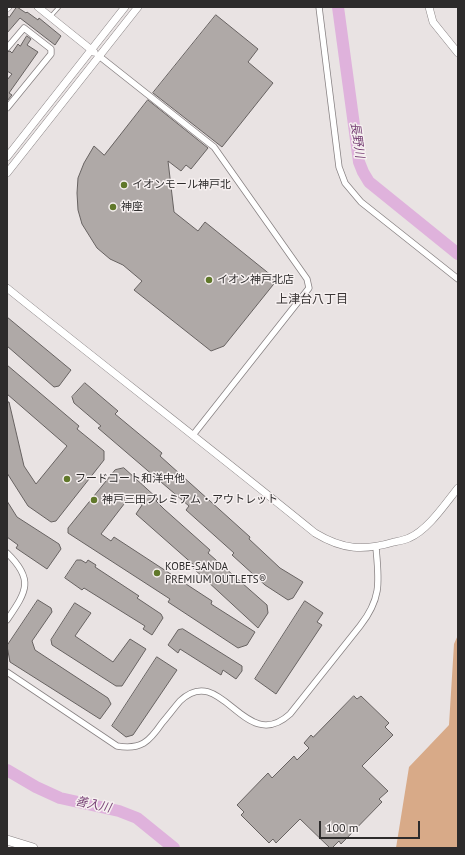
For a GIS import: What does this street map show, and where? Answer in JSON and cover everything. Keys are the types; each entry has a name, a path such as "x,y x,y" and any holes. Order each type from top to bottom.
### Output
{"main road":[{"path":"7,840 32,848"}],"street":[{"path":"38,7 214,148 307,280 309,288 193,435"},
{"path":"7,157 125,7"},
{"path":"7,173 138,7"},
{"path":"319,7 340,167 345,183 361,202 458,279"},
{"path":"429,7 433,22 458,53"},
{"path":"7,48 24,28 51,49 52,54 7,108"},
{"path":"7,288 315,533 331,542 349,547 376,548 410,538 437,514 458,488"},
{"path":"7,672 118,746 131,747 146,742 153,736 185,696 198,691 212,693 257,724 268,726 284,720 290,714 357,630 370,611 375,600 378,584 376,548"},
{"path":"7,553 22,570 25,585 24,592 20,600 7,620"}],"lane":[{"path":"51,17 59,7"}],"shaded area":[{"path":"458,635 458,848 396,848 409,767 449,725 454,644"}],"building":[{"path":"17,7 38,20 39,18 61,36 55,45 20,18 7,33 7,16 9,17"},
{"path":"216,15 258,49 248,62 273,83 222,147 153,93"},
{"path":"27,36 31,39 27,45 38,52 9,93 12,95 7,101 7,80 12,74 7,71 7,52 10,51 12,53 18,44 20,46"},
{"name":"イオンモール神戸北","path":"148,100 208,148 191,169 186,165 181,171 168,161 174,212 198,231 205,222 277,280 224,346 211,351 134,290 142,281 123,265 110,259 97,248 82,224 78,210 78,178 84,163 94,146 104,155"},
{"path":"7,317 71,370 59,386 54,387 7,346"},
{"path":"7,365 79,426 77,429 104,451 104,460 56,521 51,522 28,506 7,473 7,402 9,402 24,466 36,484 67,446 7,394"},
{"path":"85,383 118,411 115,414 162,453 160,456 250,537 249,539 280,568 303,582 293,598 288,600 265,585 232,555 234,553 186,510 189,506 98,428 101,426 74,403 72,397"},
{"path":"124,468 158,499 156,501 164,509 210,550 208,553 267,605 268,613 258,628 193,568 195,566 136,514 142,505 131,495 101,534 111,541 114,537 212,601 211,604 255,632 247,645 238,648 168,602 170,599 68,533 68,528 115,470"},
{"path":"7,501 17,517 59,544 61,549 47,569 16,548 18,545 7,537"},
{"path":"77,560 81,560 86,563 88,560 96,565 95,567 139,596 137,598 161,614 163,618 152,635 143,629 145,626 84,588 82,590 65,578"},
{"path":"38,600 51,608 52,612 32,641 35,650 108,698 111,704 100,719 10,662 7,646"},
{"path":"305,601 323,613 317,622 322,625 276,694 255,679"},
{"path":"75,603 91,613 75,636 113,662 130,639 146,649 122,686 116,686 52,645 51,640"},
{"path":"183,629 242,666 242,671 236,679 223,670 221,675 180,649 178,653 168,645 178,630"},
{"path":"157,657 177,670 133,735 126,737 112,726"},
{"path":"354,696 357,699 361,696 389,723 385,727 393,735 362,766 388,791 379,799 382,802 341,844 339,841 332,848 330,848 300,819 276,843 273,839 269,843 241,815 244,812 237,805 268,773 272,778 294,756 297,760 309,748 304,743 311,735 313,737"}],"waterway":[{"name":"長野川","path":"338,7 359,162 363,172 369,182 458,254"},
{"name":"善入川","path":"7,770 36,787 60,798 119,811 137,818 174,848"}],"place":[{"name":"イオンモール神戸北","path":"124,185"},
{"name":"神座","path":"113,207"},
{"name":"イオン神戸北店","path":"209,280"},
{"name":"フードコート和洋中他","path":"67,479"},
{"name":"神戸三田プレミアム・アウトレット","path":"94,500"},
{"name":"KOBE-SANDA PREMIUM OUTLETS®","path":"157,573"}],"district":[{"name":"上津台八丁目","path":"312,300"}]}
